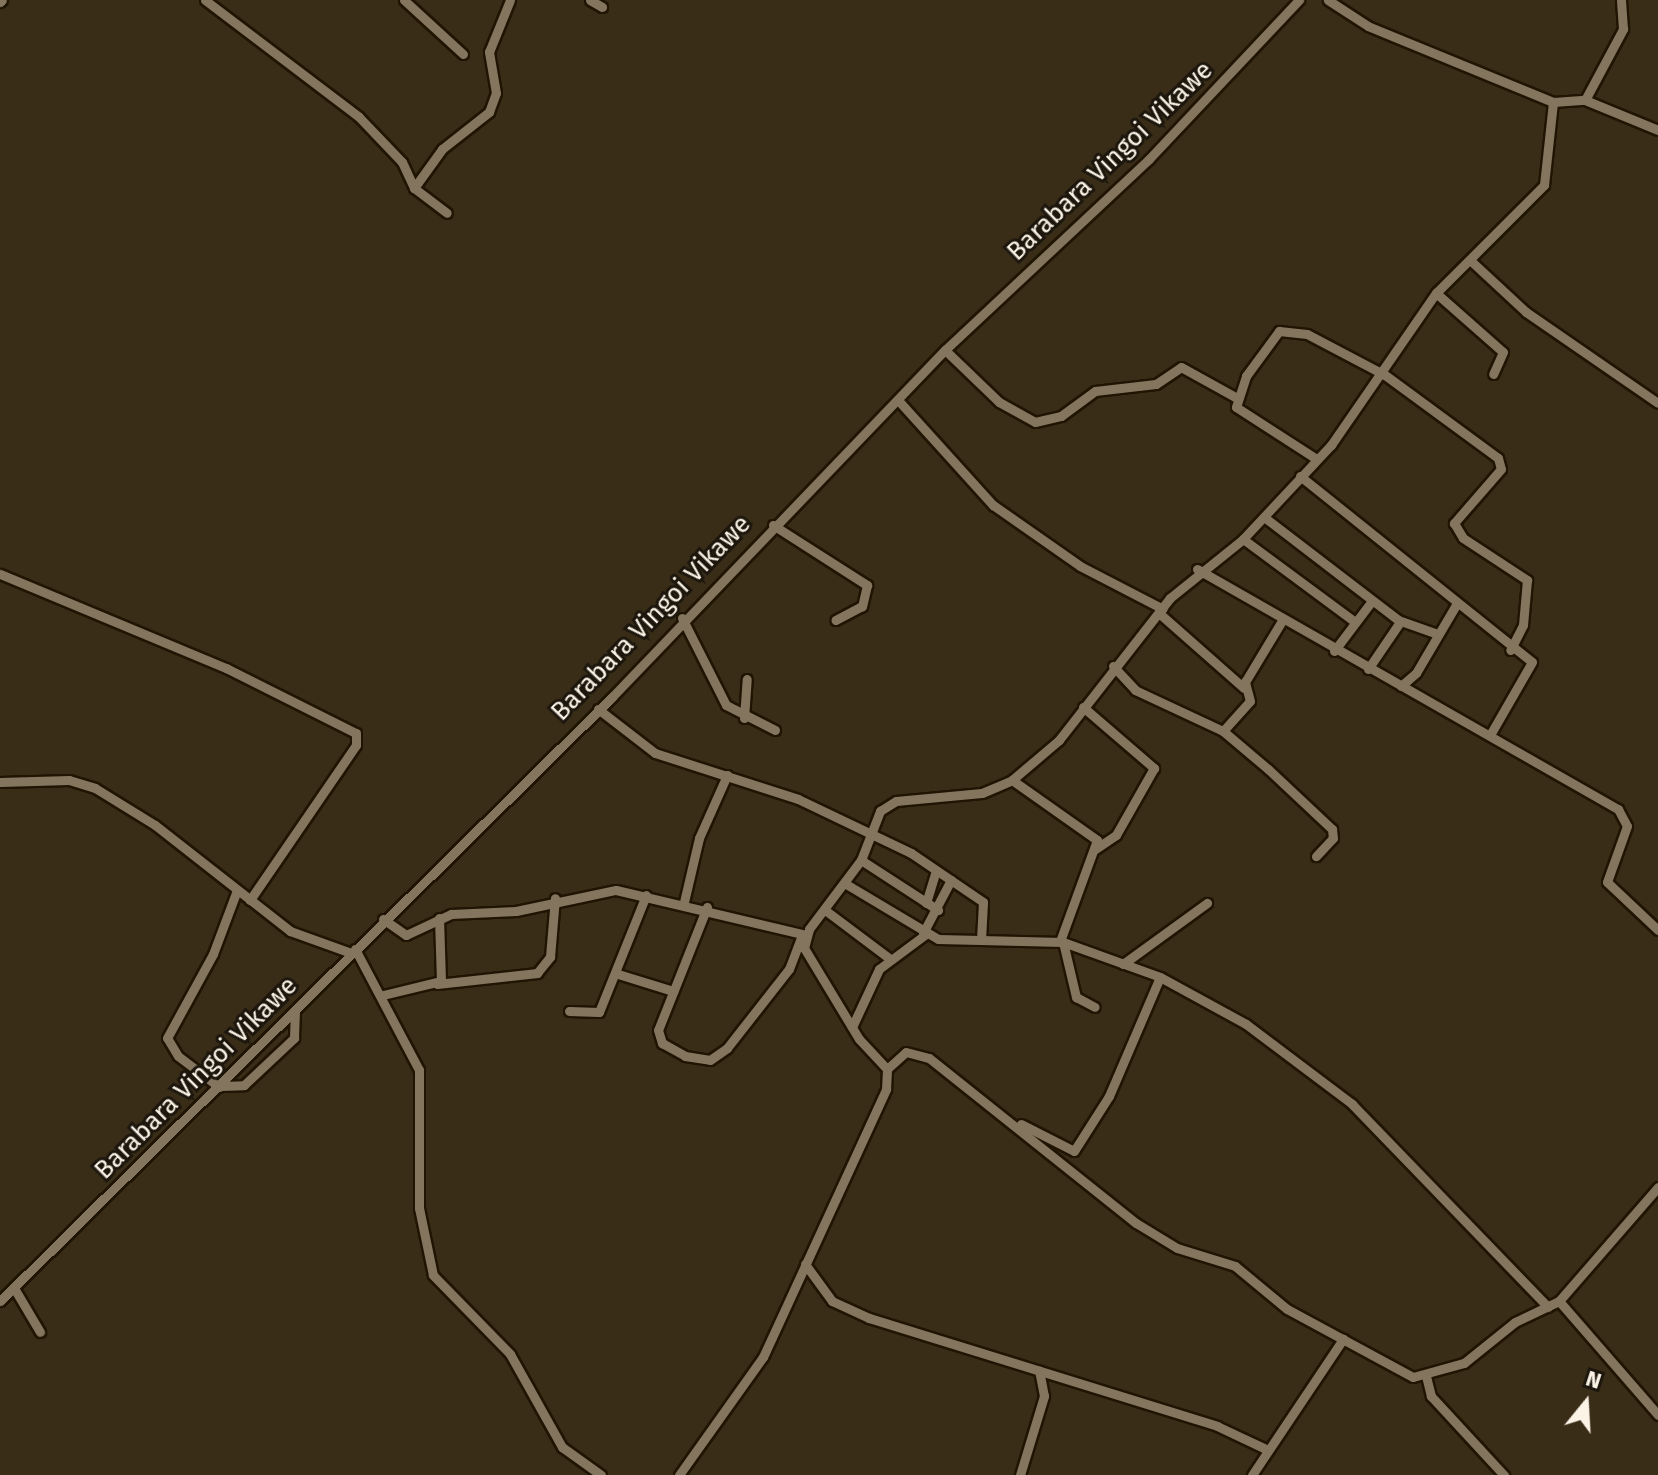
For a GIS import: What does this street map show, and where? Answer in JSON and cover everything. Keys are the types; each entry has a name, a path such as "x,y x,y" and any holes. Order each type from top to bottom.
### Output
{"street":[{"path":"205,0 359,117 402,162 414,188 447,213"},
{"path":"404,0 463,54"},
{"path":"414,188 442,149 489,112 496,93 489,52 510,0"},
{"path":"590,0 602,7"},
{"name":"Barabara Vingoi Vikawe","path":"0,1301 598,709 682,618 945,350 1139,168 1299,0"},
{"path":"1328,0 1368,26 1553,102 1585,100 1658,130"},
{"path":"1585,100 1623,29 1621,0"},
{"path":"707,907 658,1037 685,1056 719,1057 783,978 804,935 846,884 861,860 887,803 956,798 1012,780 1059,740 1113,666 1197,569 1243,539 1264,517 1385,375 1436,293 1544,185 1553,102"},
{"path":"1470,260 1526,312 1658,403"},
{"path":"1436,293 1503,352 1493,374"},
{"path":"1237,398 1279,331 1307,334 1385,375 1501,462 1454,523 1463,538 1527,580 1523,625 1510,650"},
{"path":"945,350 999,402 1035,422 1061,416 1095,391 1156,384 1181,367 1237,398 1243,415 1315,458"},
{"path":"898,400 993,505 1080,566 1161,611 1244,688 1250,701 1223,731"},
{"path":"1300,476 1510,650 1533,665 1490,735"},
{"path":"1264,517 1400,622 1438,634"},
{"path":"773,525 867,585 862,606 836,620"},
{"path":"1243,539 1354,621"},
{"path":"1197,569 1334,651 1490,735 1618,809 1627,826 1607,882 1658,930"},
{"path":"0,574 226,668 356,733 356,745 250,900"},
{"path":"1334,651 1371,602"},
{"path":"1401,686 1457,603"},
{"path":"682,618 712,684 744,718 775,730"},
{"path":"1244,688 1283,619"},
{"path":"1368,669 1400,622"},
{"path":"1113,666 1135,690 1223,731 1332,829 1333,838 1316,856"},
{"path":"744,718 747,679"},
{"path":"1083,707 1154,768 1116,835 1095,849 1062,942 1076,997 1095,1007"},
{"path":"598,709 655,753 727,775 872,832 983,902 981,935"},
{"path":"684,902 699,838 727,775"},
{"path":"1012,780 1088,831 1095,849"},
{"path":"0,782 86,784 155,825 290,931 353,951 383,995 423,1088 419,1208 433,1275 510,1354 562,1447 601,1475"},
{"path":"861,860 938,910"},
{"path":"926,903 936,870"},
{"path":"852,1027 889,958 925,934 951,880"},
{"path":"846,884 925,934 947,941 981,935 1062,942 1160,977 1246,1024 1352,1104 1548,1307"},
{"path":"237,890 213,954 167,1038 178,1056 220,1086 244,1085 294,1038 295,1011"},
{"path":"383,919 406,935 439,918 516,911 555,898 602,890 707,907 804,935"},
{"path":"569,1011 596,1015 618,974 646,895"},
{"path":"383,995 437,984 537,973 550,957 555,898"},
{"path":"1123,964 1207,903"},
{"path":"825,910 889,958"},
{"path":"437,984 439,918"},
{"path":"804,935 807,959 852,1027 887,1069"},
{"path":"618,974 673,991"},
{"path":"1018,1123 1074,1151 1109,1096 1160,977"},
{"path":"679,1475 763,1357 882,1100 887,1069 906,1052 929,1058 1018,1123 1136,1223 1177,1248 1235,1266 1282,1306 1411,1377 1426,1376 1464,1363 1559,1301 1658,1187"},
{"path":"805,1264 832,1301 857,1312 1217,1426 1268,1450"},
{"path":"14,1288 40,1332"},
{"path":"1559,1301 1658,1415"},
{"path":"1252,1475 1343,1339"},
{"path":"1020,1475 1044,1396 1039,1370"},
{"path":"1426,1376 1431,1396 1504,1475"}]}
